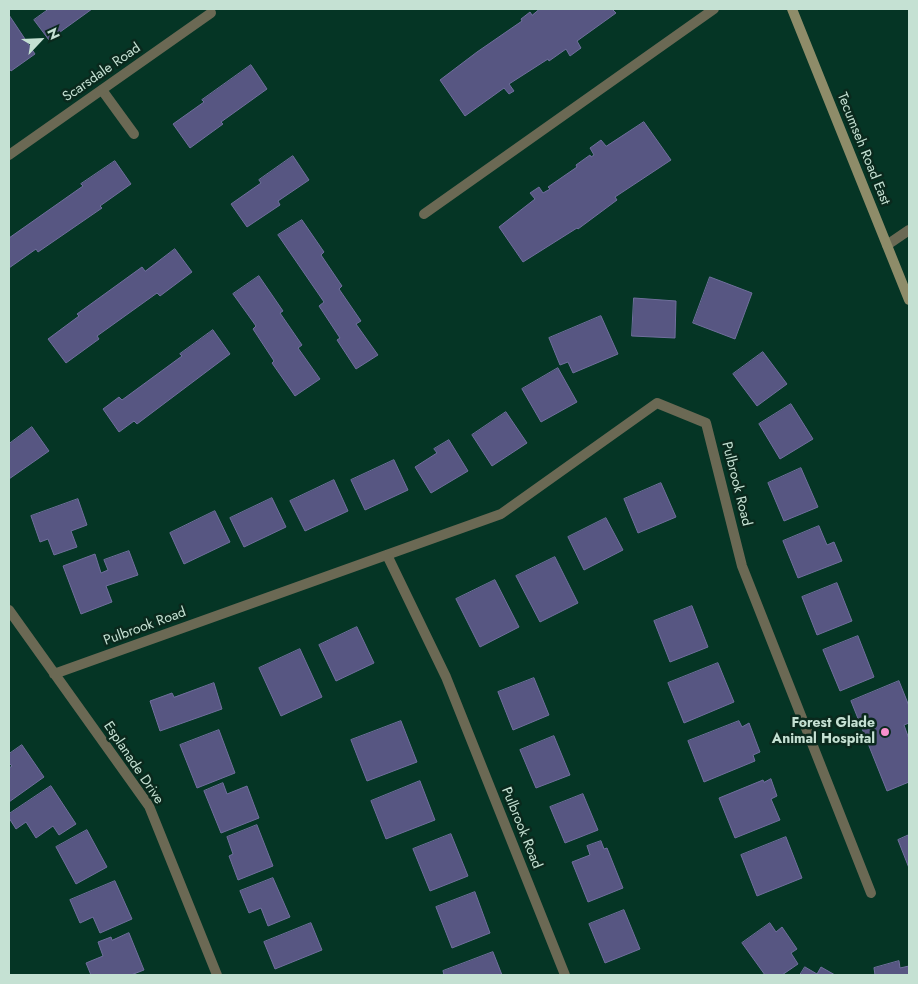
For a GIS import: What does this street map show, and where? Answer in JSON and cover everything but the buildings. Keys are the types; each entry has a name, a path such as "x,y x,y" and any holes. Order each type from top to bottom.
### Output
{"main road":[{"name":"Tecumseh Road East","path":"792,9 909,300"}],"street":[{"path":"424,214 714,9"},
{"name":"Scarsdale Road","path":"9,155 210,11"},
{"path":"102,90 134,134"},
{"path":"887,245 909,230"},
{"name":"Pulbrook Road","path":"54,674 501,514 657,403 706,423 742,566 871,893"},
{"name":"Pulbrook Road","path":"387,555 446,677 565,975"},
{"name":"Esplanade Drive","path":"9,610 149,806 217,975"}],"place":[{"name":"Forest Glade Animal Hospital","path":"885,732"}]}
